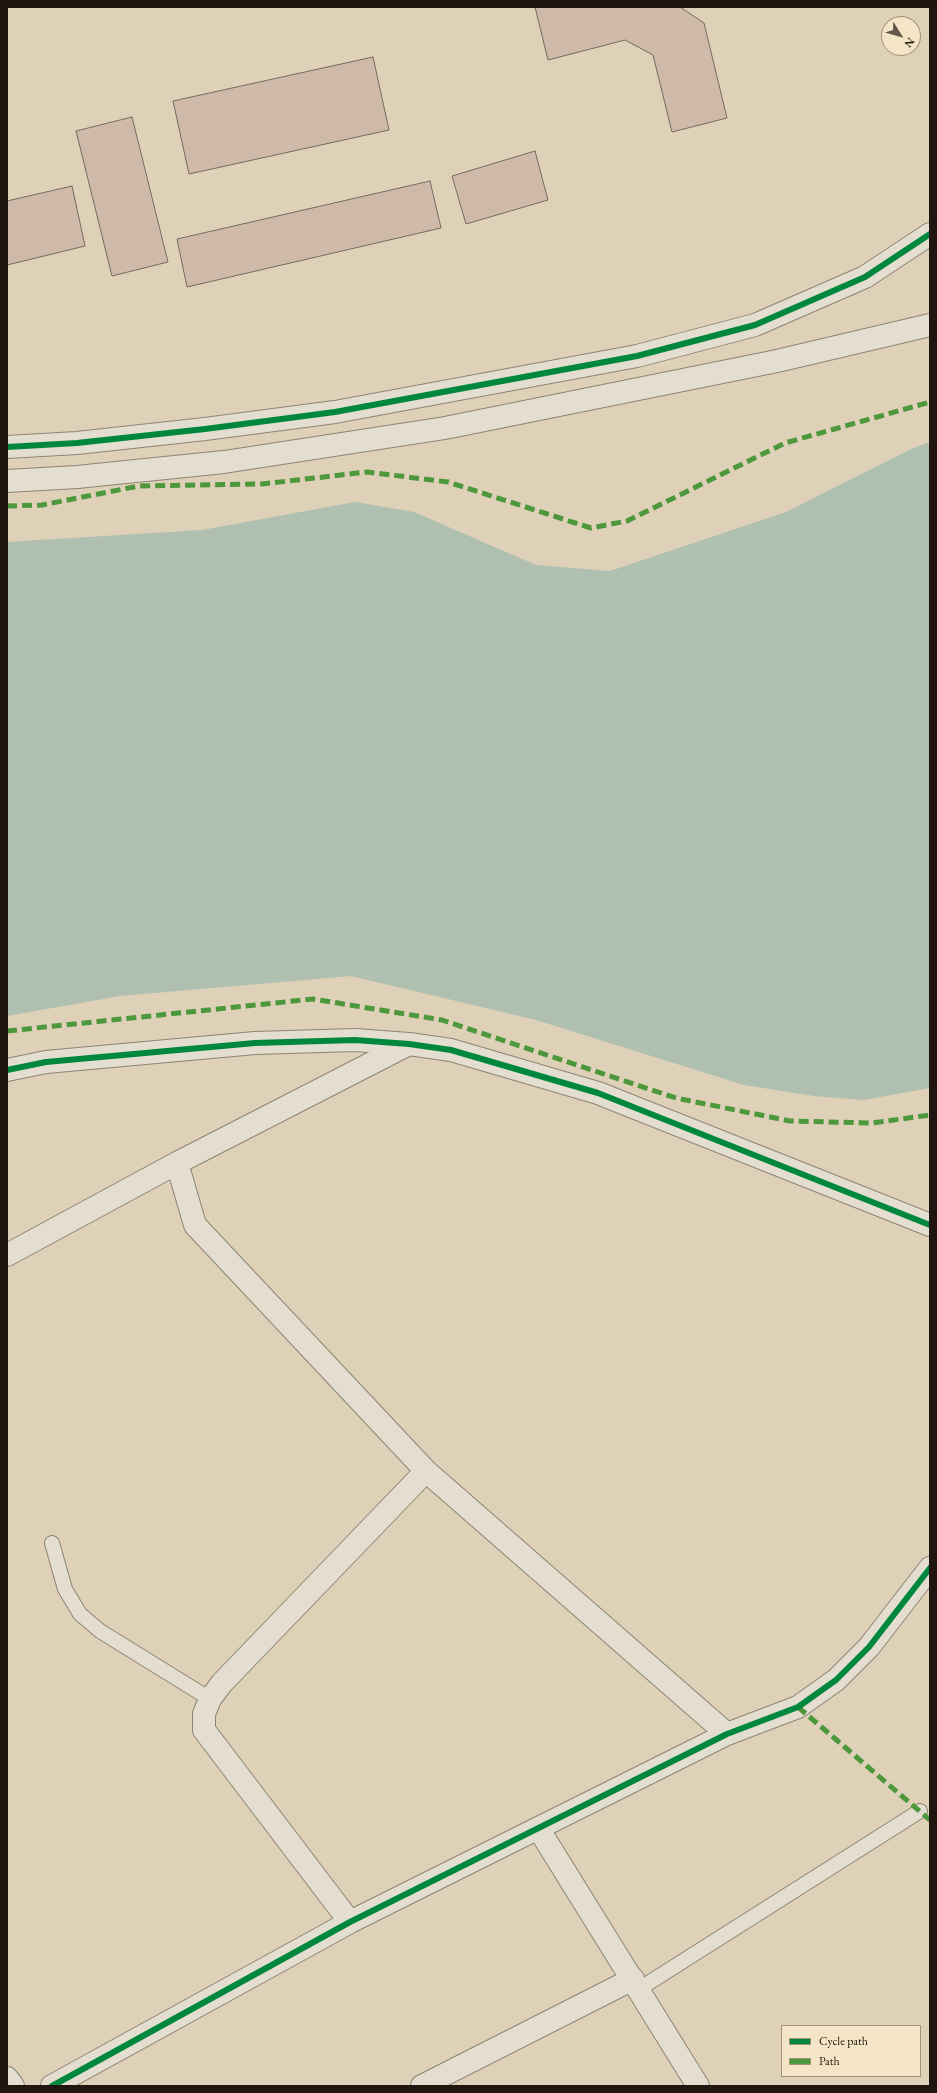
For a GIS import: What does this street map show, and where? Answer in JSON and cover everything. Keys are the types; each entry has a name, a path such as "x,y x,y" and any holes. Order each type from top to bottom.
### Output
{"street":[{"path":"7,447 77,443 205,430 335,412 637,356 755,325 865,277 930,234"},
{"path":"7,482 77,477 224,462 445,428 777,361 930,324"},
{"path":"7,1070 46,1062 255,1044 354,1040 409,1044 451,1050 598,1093 930,1225"},
{"path":"7,1255 177,1163 409,1044"},
{"path":"177,1163 195,1225 426,1471 727,1734"},
{"path":"350,1922 204,1730 204,1714 210,1699 228,1677 426,1471"},
{"path":"52,2086 350,1922 727,1734 798,1707 836,1680 869,1646 930,1568"},
{"path":"538,1828 698,2086"},
{"path":"422,2086 636,1984"},
{"path":"7,2078 13,2086"}],"lane":[{"path":"52,1543 66,1589 80,1614 100,1631 210,1699"},
{"path":"636,1984 920,1812"}],"shaded area":[{"path":"930,442 930,1088 863,1100 814,1096 744,1085 536,1020 351,976 120,996 7,1016 7,542 202,530 355,502 414,512 536,565 610,571 786,512 911,449"}],"building":[{"path":"535,7 680,7 704,23 727,118 672,132 653,55 625,40 548,60"},
{"path":"373,57 389,130 189,174 173,101"},
{"path":"132,117 168,262 112,276 76,131"},
{"path":"535,151 548,200 466,224 452,176"},
{"path":"430,181 441,228 187,287 177,239"},
{"path":"72,186 85,246 7,265 7,201"}],"marked path":[{"path":"7,506 42,505 139,486 262,484 367,472 448,482 591,528 627,521 785,443 930,402"},
{"path":"7,1031 313,999 442,1020 676,1098 790,1121 872,1123 930,1115"},
{"path":"798,1707 930,1820"}],"cycle path":[{"path":"7,447 77,443 205,429 335,412 637,356 755,325 865,277 930,234"},
{"path":"7,1070 46,1062 255,1043 355,1040 409,1044 451,1050 598,1093 930,1225"},
{"path":"52,2086 350,1922 727,1734 798,1707 836,1680 869,1647 930,1568"}]}
